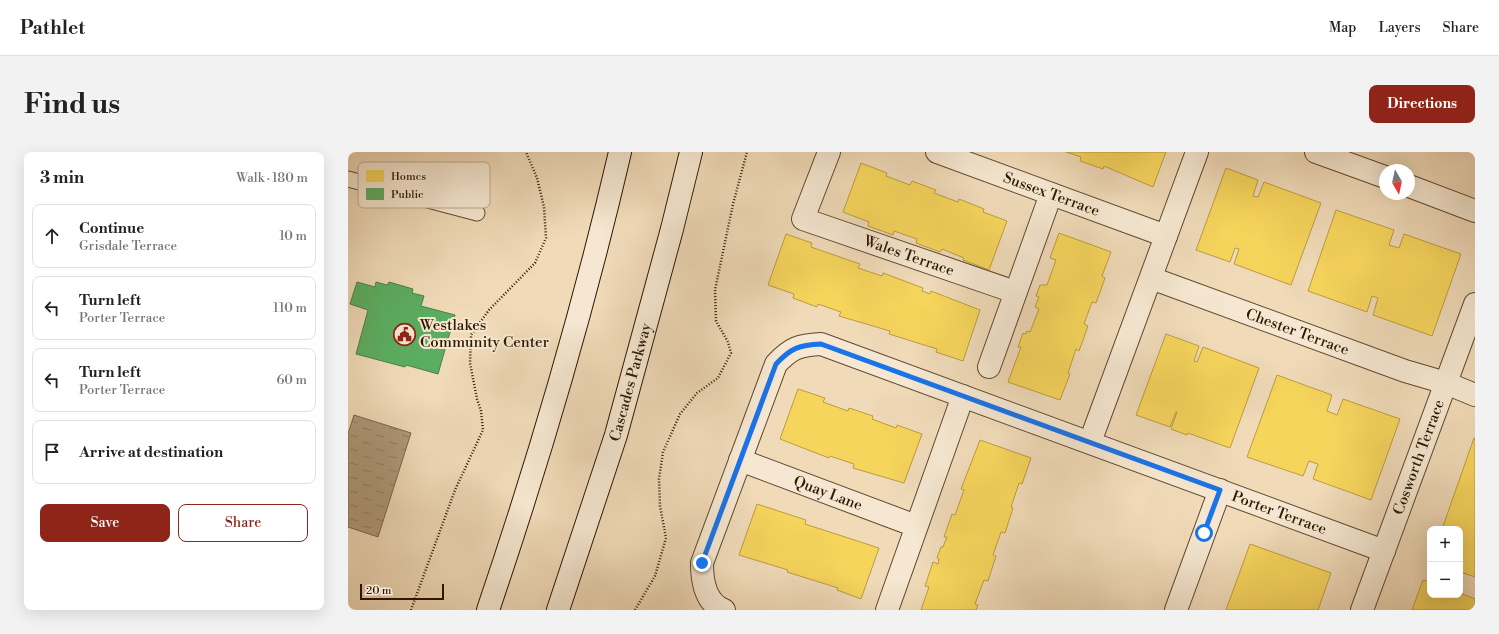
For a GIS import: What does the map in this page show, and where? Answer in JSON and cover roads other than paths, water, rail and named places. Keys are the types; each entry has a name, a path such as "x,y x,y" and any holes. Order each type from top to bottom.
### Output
{"street":[{"path":"488,610 529,488 608,205 620,152"},
{"name":"Cascades Parkway","path":"558,610 616,435 672,229 691,152"},
{"name":"Wales Terrace","path":"828,152 803,219 1015,292"},
{"name":"Sussex Terrace","path":"937,152 1166,236"},
{"path":"1090,442 1197,152"},
{"path":"1316,152 1379,176"},
{"path":"1415,188 1475,210"},
{"path":"989,367 1051,194"},
{"name":"Chester Terrace","path":"1151,278 1405,371 1446,383 1475,395"},
{"name":"Cosworth Terrace","path":"1362,610 1475,304"},
{"name":"Porter Terrace","path":"724,610 708,595 702,580 702,563 776,364 787,352 803,344 821,344 1384,551"},
{"path":"887,610 963,396"},
{"name":"Quay Lane","path":"740,460 916,526"},
{"path":"1176,610 1220,490"}],"lane":[{"path":"348,179 358,182"},
{"path":"457,208 476,213"}],"water":[{"path":"354,415 411,433 378,537 348,527 348,434"}],"place":[{"name":"Westlakes Community Center","path":"405,334"}]}
